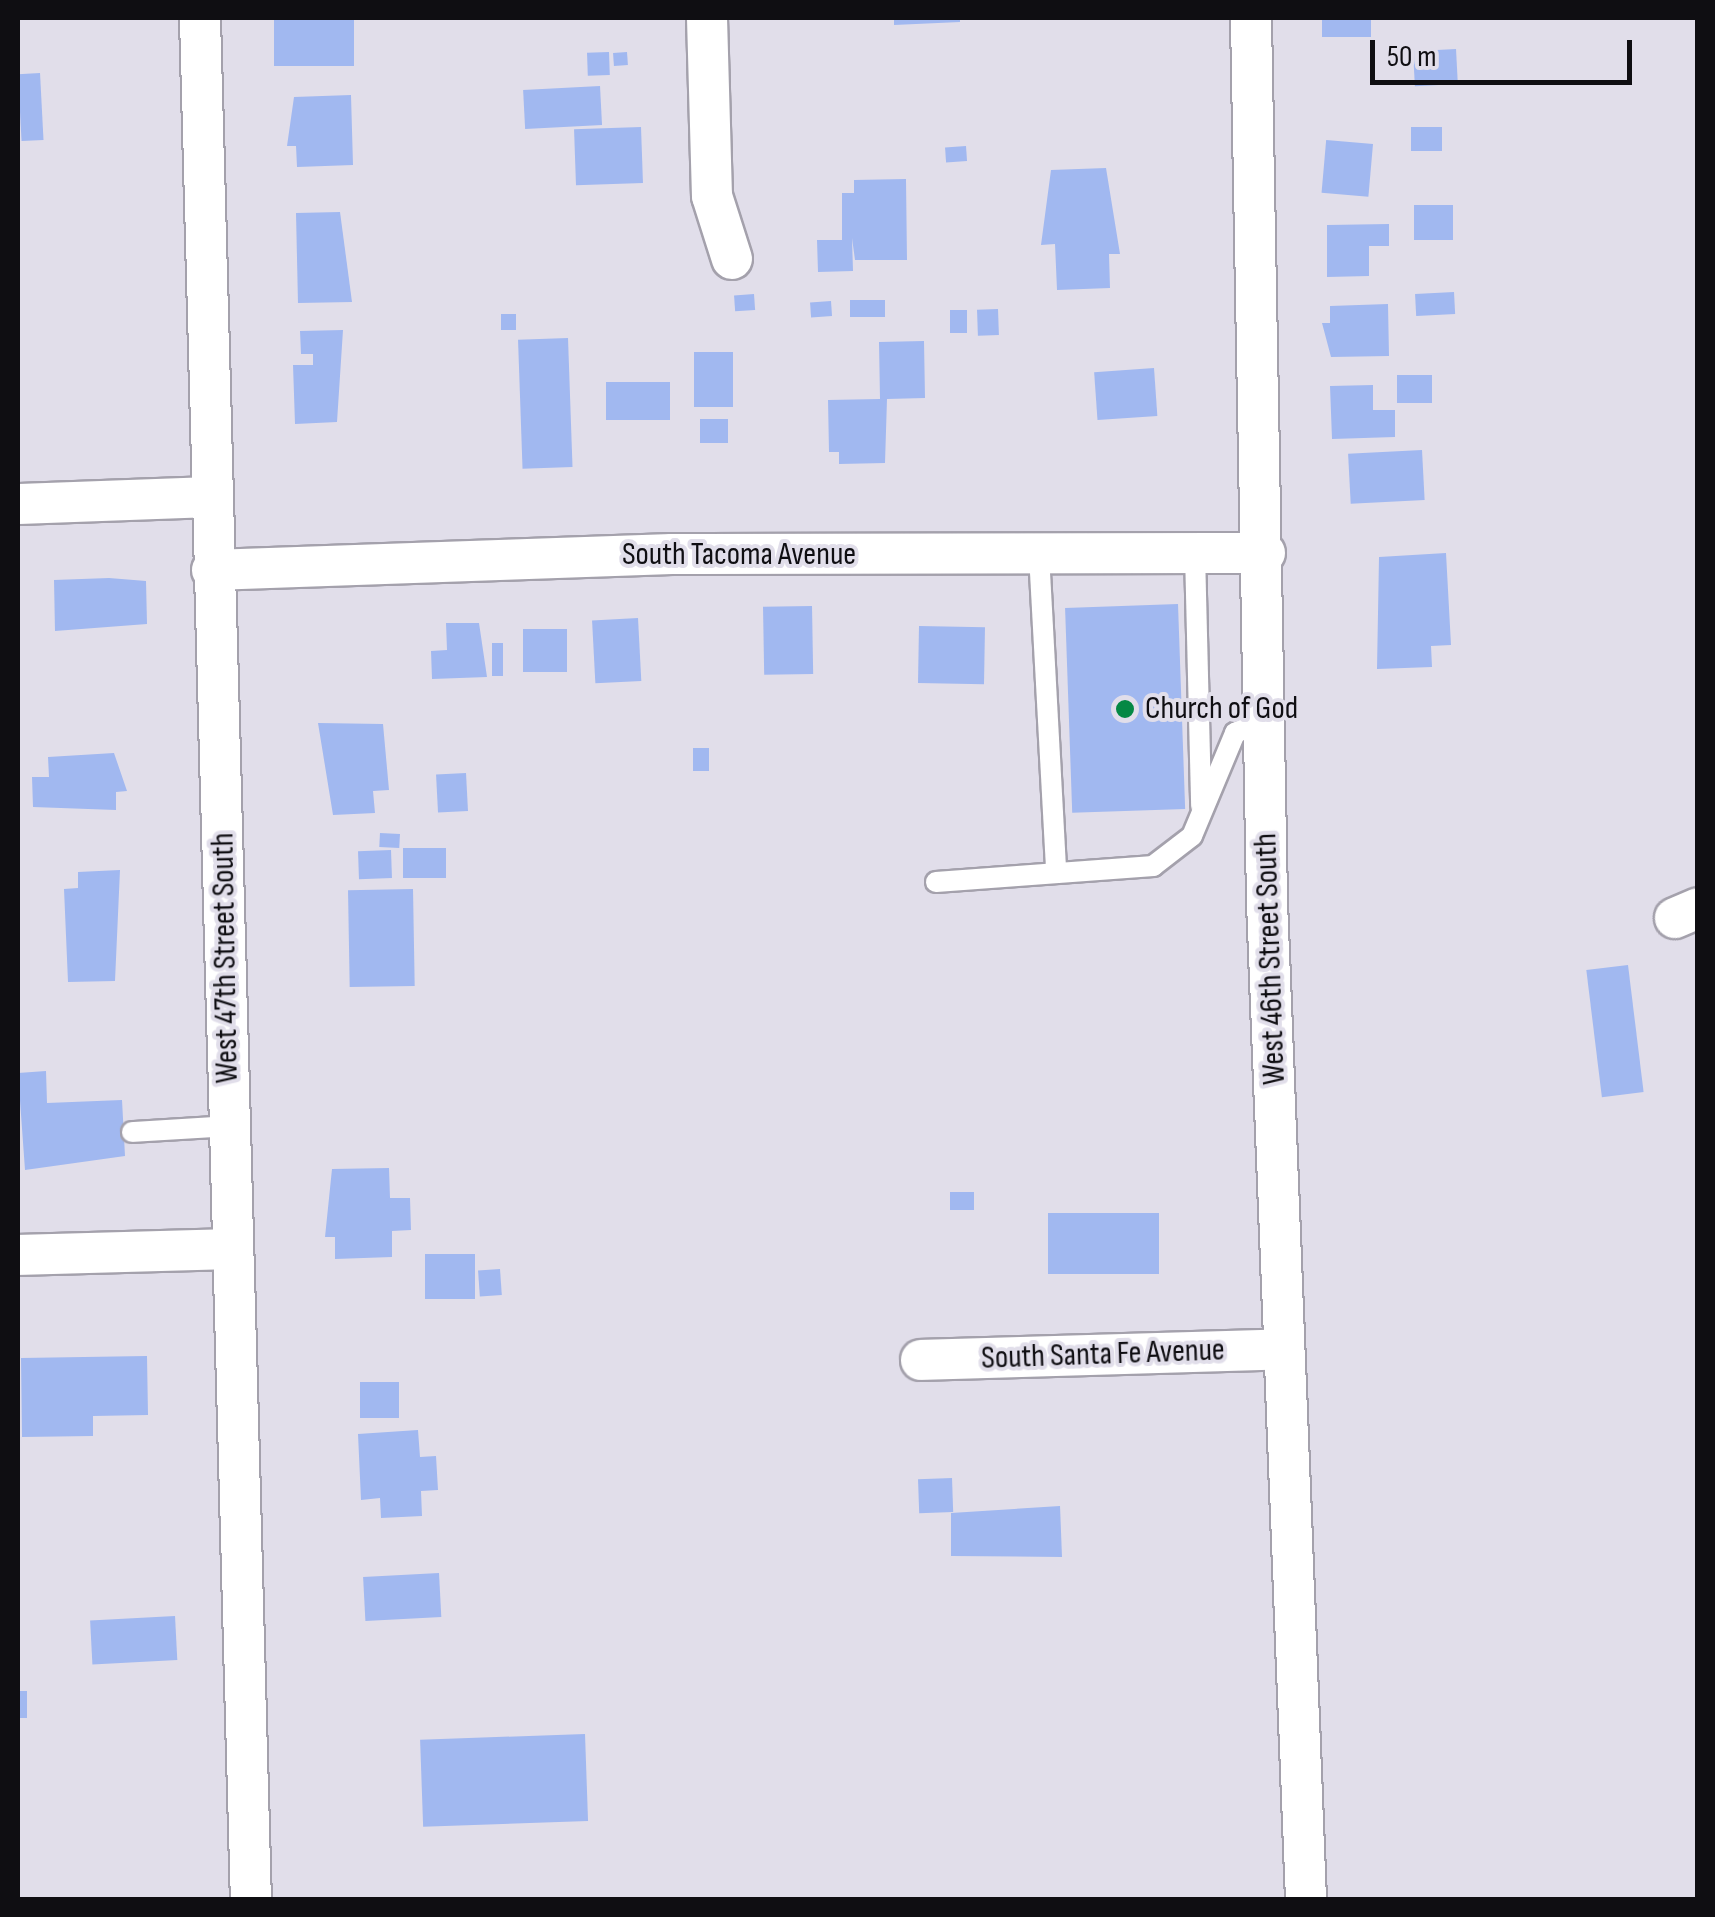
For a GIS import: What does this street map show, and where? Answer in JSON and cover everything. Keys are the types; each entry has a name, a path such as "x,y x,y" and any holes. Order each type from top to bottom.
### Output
{"street":[{"name":"West 47th Street South","path":"200,18 251,1900"},
{"path":"706,18 712,196 732,259"},
{"name":"West 46th Street South","path":"1250,18 1284,1349 1306,1900"},
{"path":"18,504 212,497"},
{"name":"South Tacoma Avenue","path":"212,570 672,554 1266,553"},
{"path":"18,1255 231,1249"},
{"name":"South Santa Fe Avenue","path":"921,1360 1284,1349"}],"lane":[{"path":"1195,553 1201,815"},
{"path":"1039,554 1056,873"},
{"path":"936,882 1154,866 1192,836 1235,733 1267,719"},
{"path":"132,1132 229,1126"}],"building":[{"path":"274,18 354,18 354,66 274,66"},
{"path":"894,18 960,18 960,22 894,25"},
{"path":"1322,18 1371,18 1371,37 1322,37"},
{"path":"1456,49 1458,84 1415,86 1413,51"},
{"path":"609,52 610,75 588,76 587,53"},
{"path":"627,52 628,65 614,66 613,53"},
{"path":"40,73 44,140 22,141 18,74"},
{"path":"600,86 602,125 525,129 523,90"},
{"path":"351,95 353,165 297,167 296,146 287,146 294,97"},
{"path":"641,127 643,183 576,185 574,129"},
{"path":"1411,127 1442,127 1442,151 1411,151"},
{"path":"1326,140 1373,144 1368,197 1322,193"},
{"path":"966,146 967,161 946,162 945,147"},
{"path":"1106,168 1120,254 1109,254 1110,288 1057,290 1055,244 1041,245 1051,170"},
{"path":"906,179 907,260 855,260 852,238 853,271 818,272 817,240 842,240 842,193 854,193 854,180"},
{"path":"1414,205 1453,205 1453,240 1414,240"},
{"path":"340,212 352,302 298,303 296,213"},
{"path":"1389,224 1389,246 1369,246 1369,276 1327,277 1327,225"},
{"path":"1454,292 1455,314 1416,316 1415,294"},
{"path":"754,294 755,310 735,311 734,295"},
{"path":"850,300 885,300 885,317 850,317"},
{"path":"831,301 832,316 811,317 810,302"},
{"path":"1388,304 1389,356 1331,357 1322,323 1330,323 1330,306"},
{"path":"998,309 999,335 978,336 977,310"},
{"path":"950,310 967,310 967,333 950,333"},
{"path":"501,314 516,314 516,330 501,330"},
{"path":"343,330 337,422 295,424 293,365 313,365 313,354 301,354 300,331"},
{"path":"568,338 573,467 523,469 518,340"},
{"path":"924,341 925,398 887,399 885,463 839,464 839,452 829,452 828,400 880,399 879,342"},
{"path":"694,352 733,352 733,407 694,407"},
{"path":"1154,368 1157,416 1097,420 1094,372"},
{"path":"1397,375 1432,375 1432,403 1397,403"},
{"path":"606,382 670,382 670,420 606,420"},
{"path":"1373,385 1373,410 1395,410 1395,437 1332,439 1330,386"},
{"path":"700,419 728,419 728,443 700,443"},
{"path":"1422,450 1425,500 1351,504 1348,454"},
{"path":"1446,553 1451,645 1431,646 1432,667 1377,669 1379,557"},
{"path":"54,580 146,581 147,624 55,631"},
{"name":"Church of God","path":"1178,604 1185,809 1072,813 1065,608"},
{"path":"812,606 813,674 764,675 763,607"},
{"path":"638,618 641,681 595,683 592,620"},
{"path":"446,623 479,623 487,677 432,679 431,651 447,650"},
{"path":"919,626 985,627 984,684 918,683"},
{"path":"523,629 567,629 567,672 523,672"},
{"path":"492,643 503,643 503,676 492,676"},
{"path":"318,723 383,724 389,790 373,791 375,813 333,815"},
{"path":"693,748 709,748 709,771 693,771"},
{"path":"114,753 127,791 116,792 116,810 33,807 32,777 49,777 48,757"},
{"path":"466,773 468,811 438,813 436,775"},
{"path":"380,833 400,834 399,848 379,847"},
{"path":"403,848 446,848 446,878 403,878"},
{"path":"391,850 392,878 359,879 358,851"},
{"path":"120,870 115,981 68,982 64,889 78,888 78,872"},
{"path":"413,889 415,986 350,987 348,890"},
{"path":"1628,965 1644,1092 1602,1097 1586,970"},
{"path":"46,1071 47,1103 122,1100 125,1156 25,1170 18,1073"},
{"path":"389,1168 390,1198 410,1198 411,1230 392,1231 392,1257 335,1259 335,1237 325,1237 332,1169"},
{"path":"950,1192 974,1192 974,1210 950,1210"},
{"path":"1048,1213 1159,1213 1159,1274 1048,1274"},
{"path":"425,1254 475,1254 475,1299 425,1299"},
{"path":"500,1269 502,1295 480,1296 478,1271"},
{"path":"147,1356 148,1415 93,1416 93,1436 22,1437 21,1358"},
{"path":"360,1382 399,1382 399,1418 360,1418"},
{"path":"418,1430 420,1457 436,1456 438,1490 421,1491 422,1516 381,1518 380,1498 361,1500 358,1434"},
{"path":"952,1478 953,1512 919,1513 918,1479"},
{"path":"1060,1506 1062,1557 951,1556 951,1513"},
{"path":"439,1573 441,1617 365,1621 363,1577"},
{"path":"175,1616 177,1660 92,1664 90,1620"},
{"path":"18,1691 27,1691 27,1718 18,1718"},
{"path":"585,1734 588,1821 423,1827 420,1740"}],"place":[{"name":"Church of God","path":"1125,709"}]}
